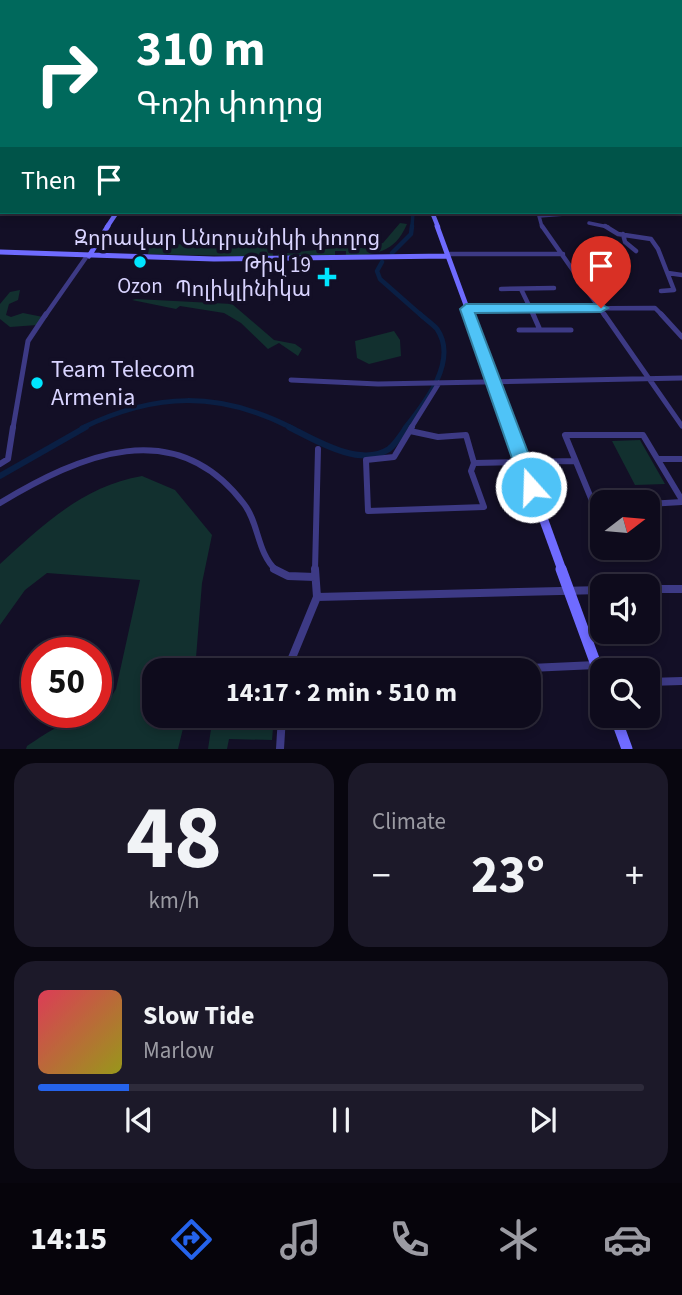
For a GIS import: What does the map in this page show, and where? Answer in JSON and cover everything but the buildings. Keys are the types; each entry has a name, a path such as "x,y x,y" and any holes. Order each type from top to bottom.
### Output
{"main road":[{"path":"88,256 115,214"},
{"path":"433,214 450,255 466,309 593,658"},
{"name":"Զորավար Անդրանիկի փողոց","path":"0,251 151,257 450,255"},
{"path":"619,728 627,749"}],"street":[{"path":"555,214 536,215 682,426"},
{"path":"589,223 606,226 615,233 650,239 674,291 661,291"},
{"path":"623,234 625,242 636,251"},
{"path":"450,255 563,254"},
{"path":"0,464 8,459 28,341 88,256"},
{"path":"668,273 682,275"},
{"path":"501,289 554,288"},
{"path":"521,289 540,330"},
{"path":"466,309 656,308 682,337"},
{"path":"519,330 571,330"},
{"path":"291,380 425,384 682,378"},
{"path":"410,431 421,436 466,435 474,464 471,471 484,507 368,511 366,460 394,457 439,383"},
{"path":"590,496 565,435 641,434 682,501 660,503"},
{"path":"292,658 317,597 315,577 318,449"},
{"path":"0,503 51,474 88,458 148,450 179,453 209,469 239,498 248,509 270,564 277,572 286,576 315,577"},
{"path":"658,459 682,459"},
{"path":"474,464 574,461"},
{"path":"660,589 682,589"},
{"path":"317,597 590,590"},
{"path":"541,668 590,665"},
{"path":"660,682 682,681"},
{"path":"280,749 281,728"}],"green space":[{"path":"400,223 407,224 402,234 390,247 375,253 346,256 346,251 335,251 335,256 278,257 278,254 383,243"},
{"path":"272,235 273,257 148,254 148,246 241,241 243,236"},
{"path":"20,290 18,300 9,304 6,315 11,317 23,313 43,317 37,325 10,327 0,319 0,304 10,292"},
{"path":"132,300 232,304 274,340 295,344 302,349 298,356 279,343 268,349 241,323 224,313 180,306 176,309"},
{"path":"394,331 400,340 401,356 369,364 357,358 355,341"},
{"path":"640,440 665,484 635,485 612,441"},
{"path":"142,476 175,490 212,535 202,583 196,658 142,658 142,728 183,728 178,749 26,749 55,728 112,728 112,695 116,689 140,580 47,573 25,590 0,625 0,564 65,509 101,488"},
{"path":"211,728 273,728 272,740 229,739 227,749 208,749"}],"waterway":[{"path":"412,227 413,214"},
{"path":"392,253 411,234 412,226"},
{"path":"382,262 377,271 380,279 422,316"},
{"path":"405,428 436,382 444,355 443,341 437,329 420,314"},
{"path":"82,428 136,408 162,402 187,401 239,407 292,428"},
{"path":"0,476 86,427"},
{"path":"289,427 324,445 351,454 365,455 389,449 407,427"}],"place":[{"name":"Ozon","path":"140,262"},
{"name":"Թիվ 19 Պոլիկլինիկա","path":"327,277"},
{"name":"Team Telecom Armenia","path":"37,383"}],"route":[{"path":"531,487 466,309 601,308"}]}
